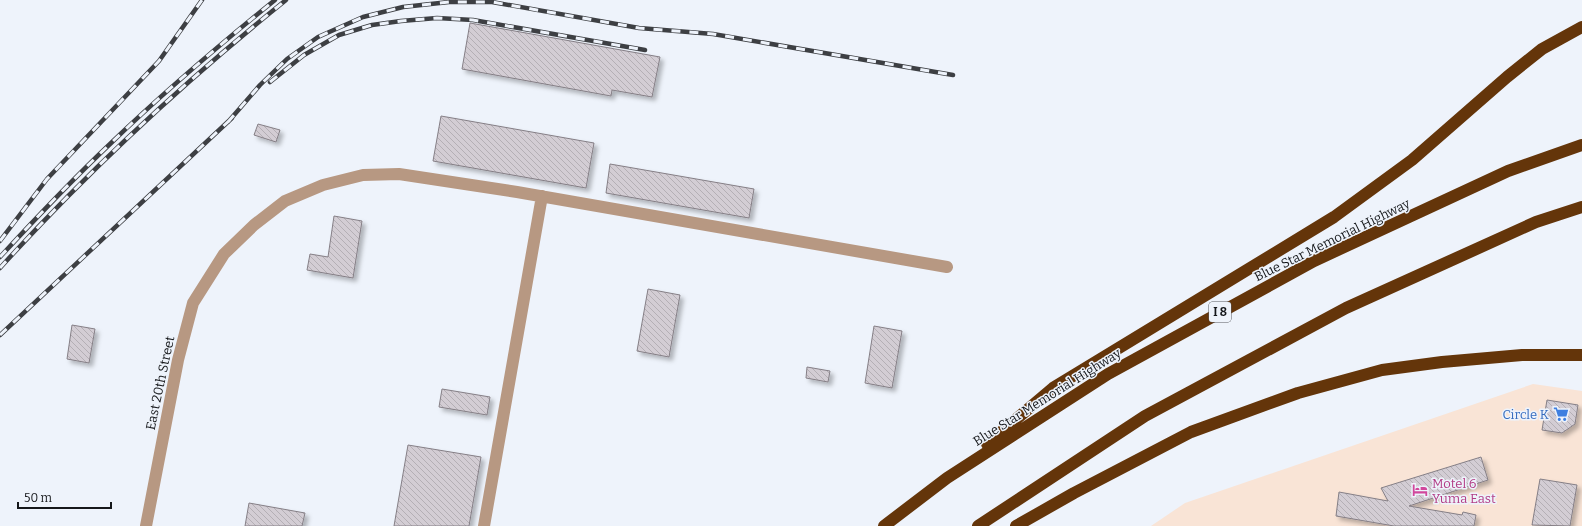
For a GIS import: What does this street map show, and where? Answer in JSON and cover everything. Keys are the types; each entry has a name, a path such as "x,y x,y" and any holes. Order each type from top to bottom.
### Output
{"highway":[{"path":"947,478 1053,388 1334,217 1412,160 1507,77 1536,54 1582,28"},
{"name":"Blue Star Memorial Highway","path":"884,526 947,478 1108,374 1314,261 1508,171 1582,146"},
{"path":"978,526 1145,416 1346,308 1536,222 1582,207"},
{"path":"1522,354 1564,362 1582,363"},
{"path":"1016,526 1074,493 1191,432 1298,393 1382,370 1522,354 1582,355"}],"street":[{"name":"East 20th Street","path":"146,526 178,360 193,303 224,254 254,225 285,201 323,185 363,175 400,174 542,196 947,267"},
{"path":"484,526 542,196"}],"shaded area":[{"path":"1533,384 1582,391 1582,526 1151,526 1185,503"}],"building":[{"path":"470,23 660,57 652,97 612,90 611,96 462,69"},
{"path":"441,116 594,143 586,188 433,161"},
{"path":"258,124 280,130 276,142 254,135"},
{"path":"610,164 754,189 749,218 606,193"},
{"path":"334,216 362,221 353,278 307,270 310,254 328,257"},
{"path":"648,289 680,295 669,357 637,351"},
{"path":"72,325 95,329 89,363 67,359"},
{"path":"874,326 902,331 892,388 865,383"},
{"path":"807,367 830,371 828,382 806,378"},
{"path":"442,389 490,397 487,415 439,407"},
{"name":"Circle K","path":"1547,400 1578,405 1575,424 1562,433 1542,430"},
{"path":"408,445 481,457 469,526 394,526"},
{"name":"Motel 6 Yuma East","path":"1481,457 1488,480 1409,506 1462,515 1463,512 1476,515 1474,526 1394,526 1336,516 1339,492 1388,501 1381,488"},
{"path":"1540,479 1577,485 1570,526 1532,525"},
{"path":"249,503 305,513 302,526 245,526"}],"railway":[{"path":"0,241 47,179 159,61 202,0"},
{"path":"0,257 68,185 150,106 275,0"},
{"path":"0,268 67,197 138,128 174,95 286,0"},
{"path":"228,122 260,85 287,59 318,37 363,17 403,7 449,2 492,2 639,28 713,34 953,75"},
{"path":"270,82 304,55 339,35 372,25 401,21 437,18 473,20 645,50"},
{"path":"0,335 232,118"}],"place":[{"name":"Circle K","path":"1561,414"},
{"name":"Motel 6 Yuma East","path":"1420,490"}]}
